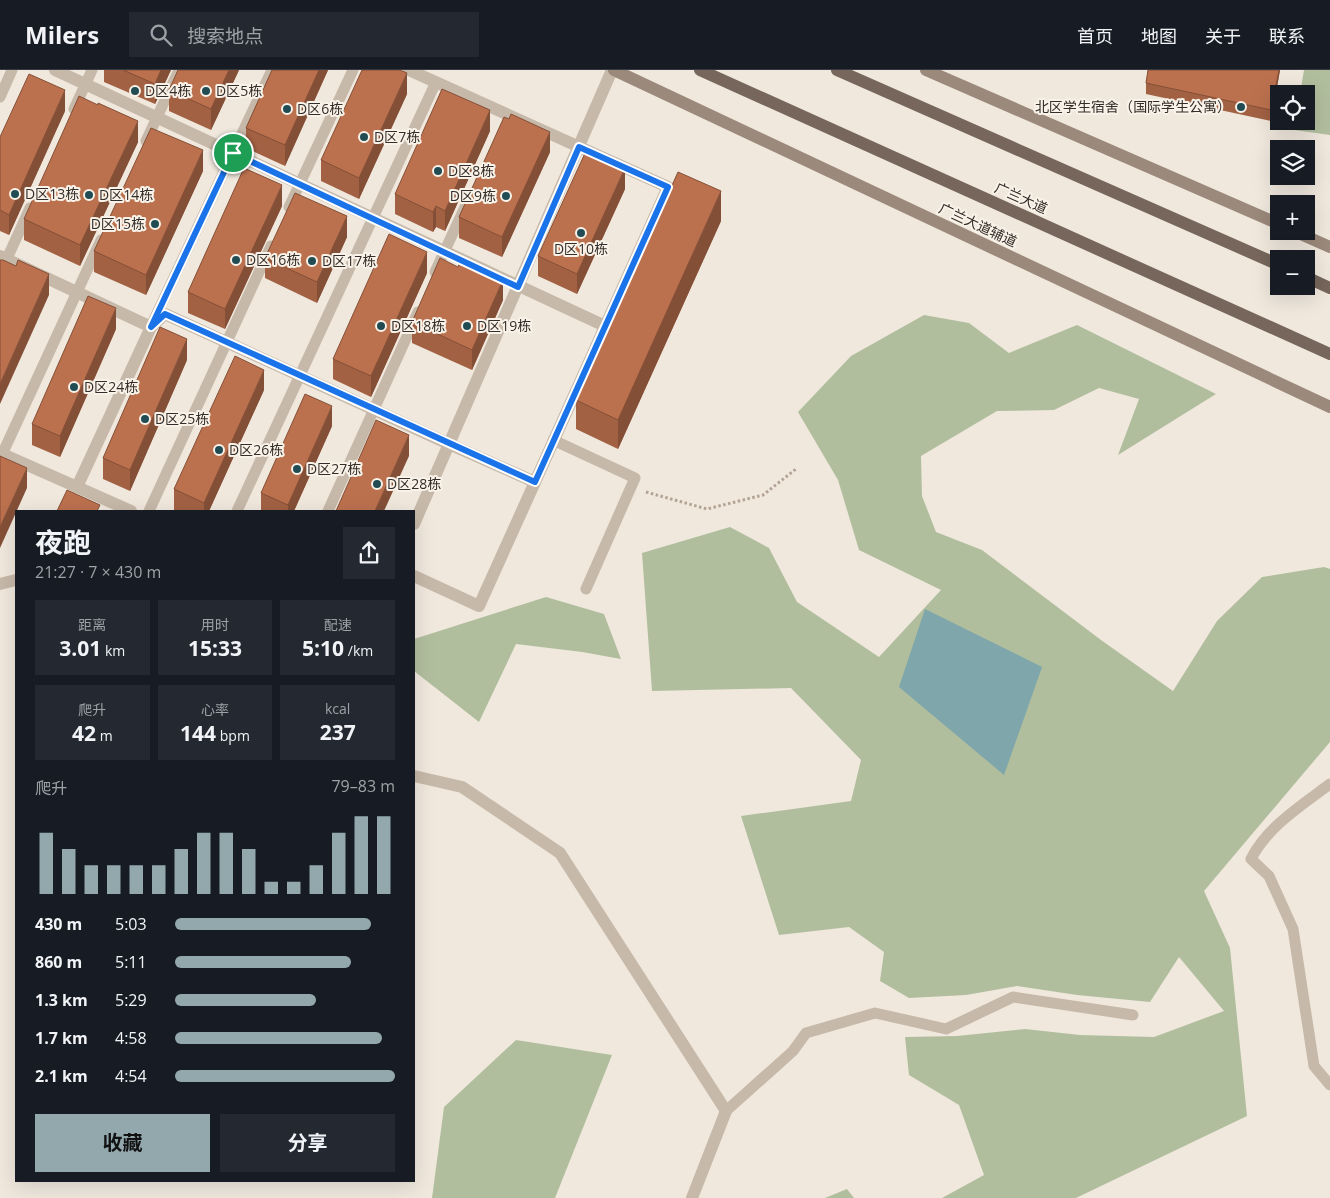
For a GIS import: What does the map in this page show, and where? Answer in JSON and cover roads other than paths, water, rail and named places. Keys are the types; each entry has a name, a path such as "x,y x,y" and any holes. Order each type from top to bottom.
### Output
{"main road":[{"name":"广兰大道辅道","path":"613,70 1330,407"},
{"name":"广兰大道","path":"700,70 1330,354"},
{"path":"837,70 1270,261"},
{"path":"926,70 1270,220"},
{"path":"1314,240 1330,247"},
{"path":"1315,281 1330,288"}],"street":[{"path":"55,70 605,326"},
{"path":"409,70 504,118 579,147 668,187 478,606 415,576"},
{"path":"415,522 613,70"},
{"path":"3,258 151,327"},
{"path":"77,487 151,327 165,314 535,482"},
{"path":"1,455 129,510"},
{"path":"0,584 15,580"},
{"path":"415,776 462,787 560,853 726,1111 692,1198"}],"lane":[{"path":"0,97 12,70"},
{"path":"70,119 92,70"},
{"path":"141,152 179,70"},
{"path":"151,327 272,70"},
{"path":"284,220 353,70"},
{"path":"237,510 436,82"},
{"path":"0,274 3,258 34,198"},
{"path":"432,278 468,200"},
{"path":"1,455 105,231"},
{"path":"149,510 275,237"},
{"path":"328,510 421,305"},
{"path":"553,440 635,478 586,589"},
{"path":"1330,784 1289,815 1258,846 1252,859 1269,876 1293,929 1314,1066 1330,1085"},
{"path":"726,1111 793,1051 806,1033 876,1013 946,1029 1013,997 1133,1015"}],"water":[{"path":"925,609 1042,667 1004,775 899,687"}],"place":[{"name":"D区4栋","path":"135,91"},
{"name":"D区5栋","path":"206,91"},
{"name":"北区学生宿舍（国际学生公寓）","path":"1241,107"},
{"name":"D区6栋","path":"287,109"},
{"name":"D区7栋","path":"364,137"},
{"name":"D区8栋","path":"438,171"},
{"name":"D区13栋","path":"15,194"},
{"name":"D区14栋","path":"89,195"},
{"name":"D区9栋","path":"506,196"},
{"name":"D区15栋","path":"155,224"},
{"name":"D区10栋","path":"581,233"},
{"name":"D区16栋","path":"236,260"},
{"name":"D区17栋","path":"312,261"},
{"name":"D区18栋","path":"381,326"},
{"name":"D区19栋","path":"467,326"},
{"name":"D区24栋","path":"74,387"},
{"name":"D区25栋","path":"145,419"},
{"name":"D区26栋","path":"219,450"},
{"name":"D区27栋","path":"297,469"},
{"name":"D区28栋","path":"377,484"}]}
